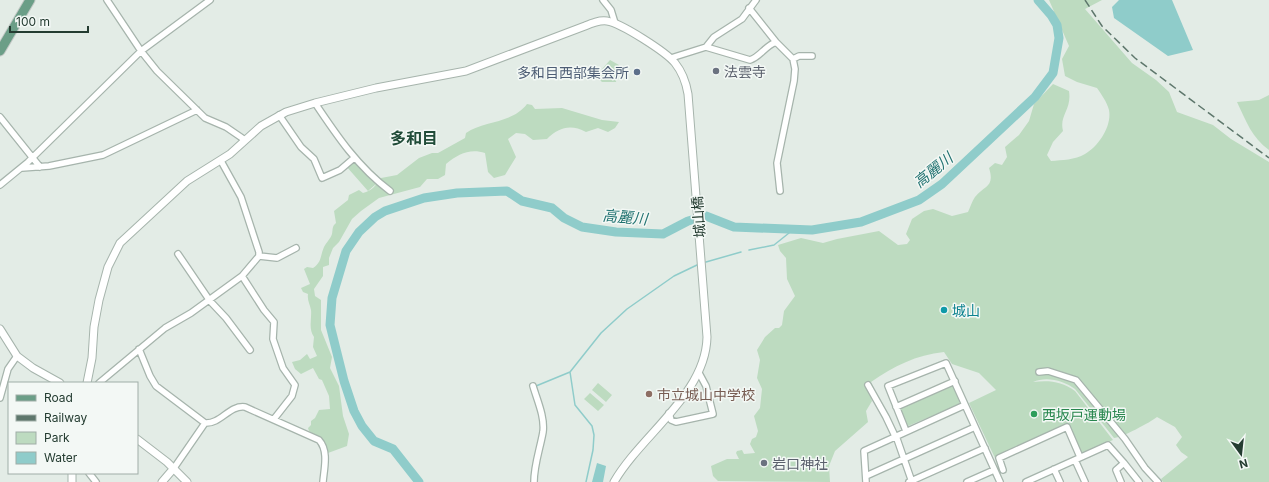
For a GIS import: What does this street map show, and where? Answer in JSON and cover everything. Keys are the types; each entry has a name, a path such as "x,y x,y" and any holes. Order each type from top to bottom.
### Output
{"main road":[{"path":"0,50 30,0"}],"street":[{"path":"107,0 141,51 157,71 205,118 226,127 245,140"},
{"path":"0,185 22,168 141,51 210,0"},
{"path":"603,0 612,10 615,23"},
{"path":"87,382 92,358 94,327 99,300 108,267 116,250 126,235 186,181 221,161 261,126 279,115 315,103 376,88 466,72 596,22 606,21 615,23 671,58 706,47 714,37 736,24 756,0"},
{"path":"749,8 776,42 793,59 796,69 777,163 780,192"},
{"path":"706,47 750,60 755,59 770,44 776,42"},
{"path":"793,59 799,56 812,56"},
{"name":"城山橋","path":"614,482 699,373 706,356 707,337 687,86 682,72 671,58"},
{"path":"315,103 354,158 371,176 390,191"},
{"path":"22,168 40,167 103,155 197,110"},
{"path":"279,115 301,147 314,159 322,178 340,170 354,158"},
{"path":"0,117 40,167"},
{"path":"100,382 165,328 210,301 242,276 259,256 246,210 221,161"},
{"path":"259,256 277,258 296,248"},
{"path":"178,254 210,301 226,318 250,350"},
{"path":"242,276 264,310 274,322 273,339 283,368 295,386 292,396 274,419"},
{"path":"0,329 17,356 33,368 58,382"},
{"path":"139,349 150,376 156,386 205,423"},
{"path":"0,398 8,369 17,356"},
{"path":"906,431 888,386 946,363 1000,482"},
{"path":"1039,372 1048,371 1076,380 1125,439 1145,468 1158,482"},
{"path":"669,413 671,420 676,422 713,414 706,386 699,373"},
{"path":"896,407 955,381"},
{"path":"868,385 896,436 911,482 985,448"},
{"path":"533,386 543,432 534,482"},
{"path":"965,405 864,451 866,479 904,459 975,427"},
{"path":"162,482 174,468 205,423 216,421 237,407 242,407 274,419 319,440 323,445 325,464 323,482"},
{"path":"1003,470 998,458 1067,427 1085,482"},
{"path":"138,440 174,468 186,482"},
{"path":"1026,482 1108,445 1139,482"},
{"path":"1121,482 1116,470 1124,463"},
{"path":"1054,469 1060,482"},
{"path":"967,482 994,470"},
{"path":"90,474 96,482"}],"green space":[{"path":"1049,0 1102,0 1085,9 1132,63 1156,80 1169,92 1177,112 1213,125 1231,139 1269,162 1269,482 1163,482 1161,479 1188,457 1181,452 1176,445 1182,437 1175,427 1157,417 1136,429 1114,438 1075,389 1061,382 1050,379 1033,382 1044,381 1060,383 1075,391 1113,440 1080,454 1068,425 995,458 969,403 996,390 979,373 952,364 944,352 934,353 906,362 871,382 875,391 870,395 872,401 866,411 868,422 835,451 829,466 830,482 718,481 713,476 711,466 727,459 739,459 736,453 737,451 742,450 744,454 755,453 750,444 752,439 756,437 758,431 754,416 760,408 762,389 757,378 760,360 757,350 765,337 775,328 779,328 782,325 784,311 795,296 787,279 786,258 780,251 778,245 801,238 823,243 879,231 898,245 907,244 910,240 906,234 912,219 924,211 933,209 952,216 968,212 975,197 990,182 991,174 989,168 995,163 1002,165 1007,157 1005,147 1019,135 1029,121 1034,104 1053,84 1069,91 1069,103 1062,125 1063,131 1053,142 1047,155 1051,161 1081,156 1100,141 1108,122 1108,107 1097,88 1077,82 1065,76 1062,59 1069,46"},
{"path":"610,60 619,65 616,82 602,82 596,76"},
{"path":"1269,95 1269,150 1254,135 1237,102 1259,100"},
{"path":"527,104 532,105 535,109 562,108 602,120 619,122 615,128 608,132 598,128 586,132 575,128 565,128 556,132 547,139 533,140 525,134 516,133 508,139 516,157 505,175 494,178 488,172 485,153 474,151 464,153 455,157 446,164 445,175 438,179 427,179 420,187 379,198 361,211 352,219 339,242 333,248 329,258 329,265 323,267 323,276 314,289 315,296 321,300 321,330 332,357 330,368 339,386 343,416 349,434 347,446 328,453 325,442 309,431 308,428 319,410 330,409 329,396 322,380 319,379 313,368 301,374 295,369 292,362 300,360 307,354 310,359 317,356 313,347 314,337 311,330 311,310 308,294 303,292 301,288 310,284 304,269 307,267 313,268 318,263 324,247 331,236 333,226 336,223 334,211 348,200 349,195 359,190 363,193 369,191 381,178 397,175 419,158 432,153 438,153 465,138 466,133 473,129 506,119 514,115"},
{"path":"354,160 376,184 368,191 346,166"},
{"path":"598,383 612,395 606,402 592,390"},
{"path":"954,385 960,404 908,426 900,410 901,408"},
{"path":"590,393 604,405 598,411 584,399"}],"water":[{"path":"1119,0 1172,0 1193,50 1168,56 1114,18 1112,7"},
{"path":"597,463 606,466 603,482 592,482"}],"waterway":[{"name":"高麗川","path":"419,482 393,449 374,441 362,426 354,411 344,381 330,325 332,298 346,251 359,232 375,217 385,211 424,198 457,193 507,191 522,201 552,208 564,218 582,227 616,232 663,234 688,221 706,216 734,227 812,230 861,222 919,200 942,184 1035,97 1053,73 1059,38 1057,25 1051,15 1038,0"},
{"path":"749,250 774,245 794,229"},
{"path":"706,262 741,252"},
{"path":"538,392 536,386 570,372 601,333 627,309 674,276 697,265"},
{"path":"570,372 575,405 592,426 594,435 593,450 586,482"}],"railway":[{"path":"1085,0 1102,26 1135,58 1269,158"}],"place":[{"name":"法雲寺","path":"716,71"},
{"name":"多和目西部集会所","path":"637,72"},
{"name":"城山","path":"944,310"},
{"name":"市立城山中学校","path":"649,394"},
{"name":"西坂戸運動場","path":"1034,414"},
{"name":"岩口神社","path":"764,463"}],"district":[{"name":"多和目","path":"414,138"}]}
